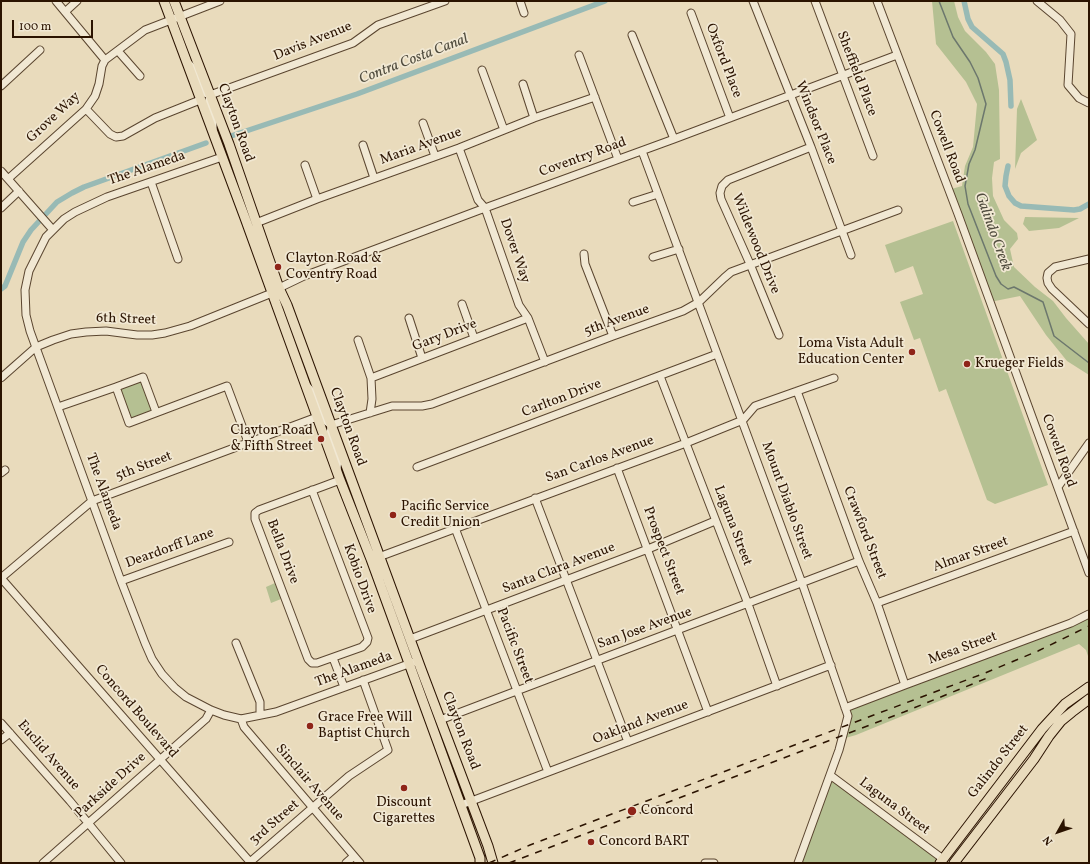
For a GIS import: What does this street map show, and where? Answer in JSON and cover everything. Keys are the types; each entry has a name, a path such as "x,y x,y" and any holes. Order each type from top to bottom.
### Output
{"main road":[{"name":"Clayton Road","path":"164,1 222,157 276,291 287,305 440,720 472,801 493,863"},
{"name":"Clayton Road","path":"174,1 210,95 256,223 276,291 317,417 371,559 480,861"},
{"name":"Galindo Street","path":"942,861 1042,729 1061,709 1089,687"},
{"name":"Galindo Street","path":"957,860 1062,721 1089,699"},
{"path":"1013,786 1010,783 1010,779 1015,764"},
{"path":"957,860 973,832 969,824"}],"street":[{"path":"56,1 105,60 145,30 220,1"},
{"path":"65,12 78,1"},
{"name":"Davis Avenue","path":"210,95 353,43 378,25 445,1"},
{"path":"520,1 524,13"},
{"name":"Windsor Place","path":"753,1 811,147 851,254"},
{"name":"Sheffield Place","path":"815,1 873,156"},
{"name":"Cowell Road","path":"877,1 958,214 1089,573"},
{"path":"1037,1 1060,20 1071,34 1068,85 1079,98 1089,103"},
{"name":"Oxford Place","path":"691,13 730,118"},
{"path":"632,35 674,139"},
{"path":"1,86 40,50"},
{"path":"118,51 140,76"},
{"path":"579,55 618,159"},
{"name":"Coventry Road","path":"276,291 295,280 897,55"},
{"name":"Grove Way","path":"8,178 86,109 99,84 102,66 105,60"},
{"path":"186,61 196,71 204,93 210,95 208,104 213,119 213,132"},
{"path":"482,70 504,130"},
{"path":"523,84 534,118"},
{"name":"Maria Avenue","path":"256,223 317,199 459,148 534,118 595,97"},
{"path":"86,109 110,134 116,137 123,136 155,118 200,100"},
{"path":"424,123 435,156"},
{"path":"363,145 374,178"},
{"name":"Wildewood Drive","path":"778,335 750,264 721,199 720,193 722,186 728,180 811,147"},
{"name":"Dover Way","path":"459,148 478,200 485,208 519,305 528,318 545,362"},
{"name":"Mount Diablo Street","path":"642,151 743,420 848,716 830,775 798,863"},
{"name":"The Alameda","path":"222,157 87,205 64,219 46,237 29,271 25,290 26,315 36,347 145,643 152,659 162,674 186,697 211,710 241,718 276,712 418,660"},
{"path":"305,165 317,199"},
{"path":"1,171 53,230"},
{"path":"151,182 178,258"},
{"path":"1,208 19,191"},
{"path":"633,202 658,194"},
{"name":"5th Avenue","path":"332,425 392,406 422,406 432,404 683,311 699,302 731,272 898,210"},
{"path":"653,257 679,249"},
{"path":"584,254 585,264 613,336"},
{"path":"1089,259 1055,267 1048,273 1047,278 1052,289 1089,324"},
{"name":"6th Street","path":"1,378 36,347 71,334 106,331 137,335 165,333 190,326 276,291"},
{"path":"462,304 474,338"},
{"path":"409,318 422,358"},
{"name":"Gary Drive","path":"371,378 528,318"},
{"path":"358,340 371,378 372,399 370,413"},
{"name":"Carlton Drive","path":"416,467 717,354"},
{"name":"Laguna Street","path":"660,376 748,604 777,686"},
{"path":"58,406 142,377 156,412"},
{"name":"San Carlos Avenue","path":"371,559 686,443 743,420 755,406 834,378"},
{"path":"306,385 315,395 324,420 332,425 330,434 338,459 337,469"},
{"path":"116,387 129,423 227,386 248,442"},
{"name":"Crawford Street","path":"797,391 859,561 877,603 905,684"},
{"name":"5th Street","path":"1,578 92,501 317,417"},
{"path":"1058,487 1089,443"},
{"name":"Prospect Street","path":"617,468 679,630 708,712"},
{"name":"Bella Drive","path":"333,658 317,664 310,662 308,659 255,519 255,513 259,510 340,480"},
{"name":"Kobio Drive","path":"312,490 368,638 367,642 362,647 333,658"},
{"path":"535,498 628,742"},
{"name":"Santa Clara Avenue","path":"410,639 648,549 715,521"},
{"name":"Pacific Street","path":"455,528 548,772"},
{"name":"Almar Street","path":"877,603 1074,531"},
{"name":"Deardorff Lane","path":"121,581 229,542"},
{"name":"San Jose Avenue","path":"440,720 859,561"},
{"name":"Concord Boulevard","path":"1,578 250,863"},
{"name":"Mesa Street","path":"845,708 905,684 1071,624 1089,614"},
{"path":"236,643 260,702 260,715"},
{"path":"333,658 344,687"},
{"name":"Oakland Avenue","path":"461,806 831,665"},
{"name":"3rd Street","path":"250,863 349,776 388,750 363,680"},
{"name":"Parkside Drive","path":"43,863 89,824 206,719 211,710"},
{"name":"Sinclair Avenue","path":"241,718 244,727 360,863"},
{"name":"Euclid Avenue","path":"1,723 121,863"},
{"path":"1,740 10,733"},
{"name":"Laguna Street","path":"830,775 942,861"},
{"path":"346,863 354,856"},
{"path":"706,863 714,863"}],"green space":[{"path":"932,1 954,1 958,17 965,31 986,52 995,64 999,90 1000,159 994,162 992,178 993,196 1004,220 1017,233 1018,239 1010,249 1014,267 1035,287 1053,301 1089,344 1089,375 1067,361 1046,335 1020,296 990,302 948,190 962,186 965,166 973,147 977,104 966,82 936,44"},
{"path":"1021,99 1037,140 1021,153 1015,169 1017,109"},
{"path":"1025,217 1079,218 1059,228 1029,231 1023,224"},
{"name":"Krueger Fields","path":"953,221 1048,485 995,504 987,500 946,389 939,392 920,338 914,340 900,302 923,294 913,266 895,273 885,245"},
{"path":"143,377 156,412 129,423 116,387"},
{"path":"275,583 281,599 271,603 266,587"},
{"path":"1089,614 1089,659 1086,650 1079,644 856,735 842,739 845,708"},
{"path":"830,775 943,859 940,863 798,863"}],"waterway":[{"name":"Contra Costa Canal","path":"231,136 357,94 605,1"},
{"name":"Galindo Creek","path":"939,1 953,37 970,62 978,78 986,104 975,150 969,164 965,186 968,204 996,276 1001,284 1008,289 1014,287 1043,302 1054,336 1089,363"},
{"name":"Contra Costa Canal","path":"964,1 968,19 972,27 1003,54 1010,80 1011,106"},
{"name":"Contra Costa Canal","path":"1,289 5,286 23,242 31,230 57,202 84,187 206,143"},
{"name":"Contra Costa Canal","path":"1008,166 1005,186 1009,196 1015,203 1021,206 1074,210 1080,209 1089,204"}],"railway":[{"path":"489,863 530,845 985,673 1038,651 1089,626"},
{"path":"509,863 904,712 992,676"}],"place":[{"name":"Clayton Road & Coventry Road","path":"278,267"},
{"name":"Loma Vista Adult Education Center","path":"912,352"},
{"name":"Krueger Fields","path":"967,364"},
{"name":"Clayton Road & Fifth Street","path":"321,439"},
{"name":"Pacific Service Credit Union","path":"393,515"},
{"name":"Grace Free Will Baptist Church","path":"310,726"},
{"name":"Discount Cigarettes","path":"404,788"},
{"name":"Concord","path":"632,811"},
{"name":"Concord BART","path":"591,842"}]}
